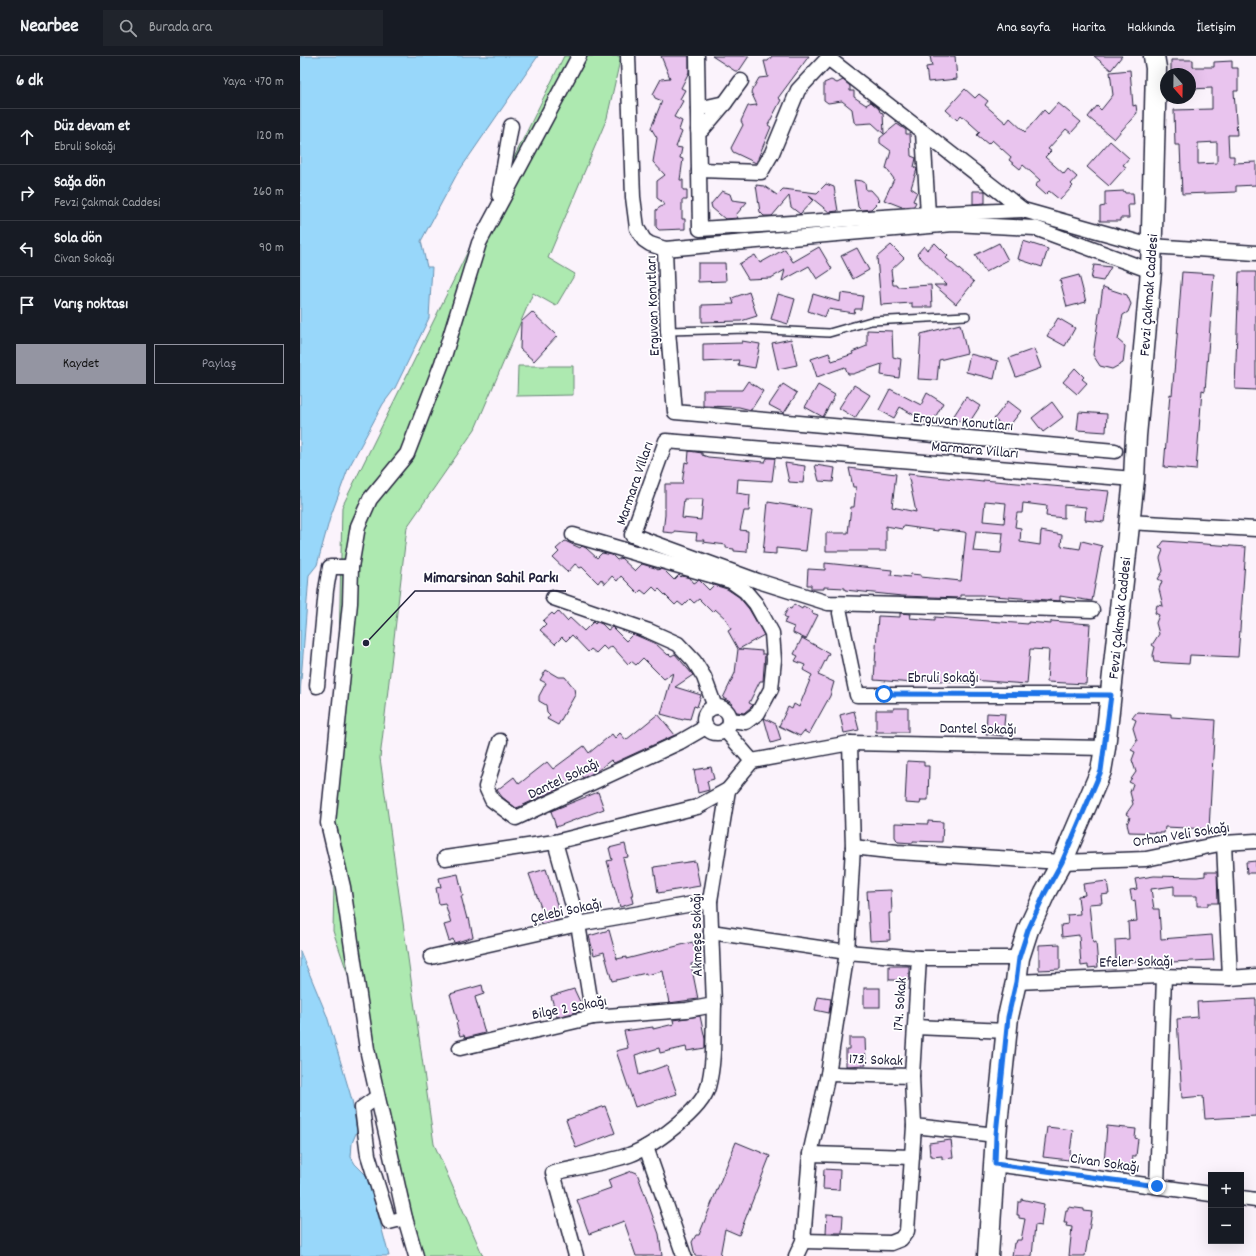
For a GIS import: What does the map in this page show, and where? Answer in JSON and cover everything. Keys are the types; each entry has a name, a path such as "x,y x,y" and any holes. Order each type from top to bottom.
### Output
{"street":[{"path":"416,1256 404,1218 367,1049 343,887 328,823 350,603 351,567 358,526 370,500 407,454 442,363 478,243 579,56"},
{"path":"628,56 633,197 637,228 644,240 650,244 665,249"},
{"path":"697,56 700,230 928,214 1023,210 1152,246 1256,253"},
{"name":"Fevzi Çakmak Caddesi","path":"988,1256 996,1134 1007,1031 1019,958 1028,930 1045,893 1062,862 1101,771 1105,748 1120,618 1128,522 1134,479 1136,436 1151,271 1156,68 1154,56"},
{"path":"700,170 761,172 772,153 798,90 828,58 1023,210"},
{"path":"698,130 702,130 741,81"},
{"path":"698,109 725,103"},
{"path":"497,208 511,126"},
{"path":"923,132 928,214"},
{"name":"Erguvan Konutları","path":"1115,451 675,412 668,331 665,249 953,224 1035,228 1151,271"},
{"name":"Marmara Vilları","path":"1092,610 828,603 758,581 632,535 666,441 1134,479"},
{"path":"1128,522 1256,529"},
{"path":"445,858 555,842 697,807 728,790 752,761 728,725 727,711 715,707 710,709 704,716 706,727 712,733 717,734 728,725 746,722 758,713 771,689 774,660 772,633 745,591 731,581 573,535"},
{"path":"317,686 326,590 330,567 351,567"},
{"path":"553,598 649,631 678,644 694,661 704,677 715,707"},
{"name":"Ebruli Sokağı","path":"840,613 857,694 1111,695"},
{"name":"Dantel Sokağı","path":"500,741 486,787 492,800 516,818 680,742 706,727"},
{"path":"796,1256 803,1241 810,1154 828,1074 847,952 853,847 850,743"},
{"name":"Dantel Sokağı","path":"752,761 850,743 1105,748"},
{"name":"Akmeşe Sokağı","path":"576,1256 552,1174 630,1155 646,1147 693,1112 705,1095 713,1060 714,1005 710,902 728,790"},
{"name":"Orhan Veli Sokağı","path":"853,847 897,852 1062,862 1146,859 1224,843 1256,841"},
{"path":"555,842 578,924 593,1017"},
{"path":"1224,843 1230,978"},
{"name":"Çelebi Sokağı","path":"431,957 578,924 710,902"},
{"path":"711,932 847,952 919,958 1019,958"},
{"name":"174. Sokak","path":"912,1076 919,958"},
{"path":"1157,1186 1164,976"},
{"name":"Efeler Sokağı","path":"1016,982 1164,976 1230,978 1256,976"},
{"name":"Bilge 2 Sokağı","path":"460,1048 593,1017 687,1010 714,1005"},
{"path":"915,1027 1007,1031"},
{"name":"173. Sokak","path":"803,1241 891,1243 901,1239 907,1231 914,1126 912,1076 828,1074"},
{"path":"377,1097 362,1108 368,1155 389,1222 404,1218"},
{"path":"914,1126 996,1134"},
{"path":"646,1147 684,1256"},
{"path":"810,1154 912,1157"},
{"name":"Civan Sokağı","path":"995,1164 1208,1194"},
{"path":"1244,1198 1256,1200"}],"lane":[{"path":"668,331 747,329 829,334 871,321 966,316"}],"green space":[{"path":"564,56 621,56 607,118 548,258 575,274 556,306 533,293 475,429 407,527 380,758 434,1144 483,1256 417,1256 375,1053 333,931 342,507"},
{"path":"518,366 573,366 573,395 517,396"}],"water":[{"path":"300,56 538,56 457,174 421,241 427,267 432,267 429,318 395,388 383,404 348,469 330,518 317,565 309,575 300,694"},
{"path":"300,951 327,1016 352,1100 357,1131 352,1143 351,1157 355,1164 368,1177 389,1256 300,1256"}],"building":[{"path":"661,56 689,56 689,72 681,88 685,90 680,99 683,101 674,117 682,121 679,130 682,132 676,147 682,148 680,158 683,159 680,180 683,180 683,190 687,190 687,200 682,200 682,219 685,219 685,229 659,230 656,227 656,210 665,204 657,198 657,181 665,175 653,162 657,138 651,128 662,101 655,98 653,94 661,79 670,78"},
{"path":"712,56 749,56 739,71 735,71"},
{"path":"772,56 809,56 778,98 781,100 768,125 771,127 756,163 733,152 731,148 743,125 741,121 748,106 757,105 751,92 759,78 768,77 764,61 768,61"},
{"path":"930,56 955,56 957,79 928,82 926,67 932,66"},
{"path":"1094,56 1122,56 1111,70"},
{"path":"1171,60 1193,60 1193,67 1214,67 1214,62 1232,61 1232,68 1238,68 1238,91 1234,91 1237,135 1228,135 1229,156 1234,156 1234,163 1256,162 1256,185 1236,186 1236,192 1182,194 1180,145 1175,145 1174,110 1212,109 1212,88 1196,89 1196,68 1171,68","holes":["1217,142 1217,163 1198,164 1198,143"]},
{"path":"1130,70 1133,106 1136,105 1137,113 1114,139 1088,117 1097,106 1101,110 1113,95 1110,72"},
{"path":"831,80 837,83 843,80 850,86 850,91 854,91 854,97 866,105 871,102 879,109 880,112 883,113 884,134 872,123 857,124 854,122 852,109 842,101 828,103 824,100 824,83"},
{"path":"965,89 975,98 979,94 988,101 985,105 1006,123 1010,118 1025,132 1044,110 1048,114 1058,103 1081,122 1071,133 1066,129 1048,149 1051,151 1045,157 1064,174 1068,169 1077,177 1071,184 1073,186 1060,200 1049,191 1045,195 1035,186 1040,180 1023,165 1020,169 1009,160 1011,157 992,140 988,144 977,135 980,132 961,115 957,120 946,110"},
{"path":"897,124 906,130 906,134 910,134 911,156 916,158 914,167 917,169 911,188 917,192 913,201 916,202 914,206 902,207 884,200 894,179 886,168 891,151 880,143 880,138"},
{"path":"1110,141 1129,158 1123,165 1126,167 1109,186 1087,167"},
{"path":"854,180 865,183 866,190 871,190 880,200 871,209 861,210 858,207"},
{"path":"826,184 834,187 838,211 829,212 808,195 813,200 800,214 791,207 789,196 772,216 764,216 760,212 756,185 764,186 777,195 783,189 817,193"},
{"path":"722,191 730,194 732,200 747,202 736,215 738,218 725,219 712,208 711,204"},
{"path":"973,191 985,191 985,203 973,204"},
{"path":"1124,191 1125,193 1133,193 1134,205 1128,205 1129,218 1120,218 1120,221 1100,221 1100,207 1105,206 1105,192"},
{"path":"1023,241 1048,249 1042,267 1018,259"},
{"path":"935,243 948,256 946,258 974,282 956,304 934,285 947,285 917,254 924,246 927,250"},
{"path":"999,243 1008,260 985,272 975,255"},
{"path":"891,245 904,258 891,270 893,285 897,285 898,287 931,285 932,307 912,307 912,303 881,305 877,257"},
{"path":"819,247 832,269 817,279 809,266 782,281 785,270 771,278 748,279 739,264 755,255 760,263 785,249 793,262"},
{"path":"857,248 869,270 853,279 841,256"},
{"path":"698,263 725,263 726,281 698,282"},
{"path":"1094,265 1111,267 1103,281 1091,279"},
{"path":"1182,272 1214,274 1205,391 1202,390 1196,470 1164,467 1170,394 1172,395"},
{"path":"1239,272 1256,272 1256,390 1235,389"},
{"path":"1079,275 1086,302 1067,307 1060,280"},
{"path":"1103,287 1127,295 1131,304 1128,312 1123,315 1118,340 1125,346 1123,363 1112,369 1100,366 1093,355"},
{"path":"749,292 757,316 741,321 702,322 702,305 734,304 732,298"},
{"path":"841,293 863,296 861,309 855,309 854,313 828,309 825,317 808,311 813,294 840,302"},
{"path":"778,294 795,299 788,324 771,319"},
{"path":"532,312 557,336 534,361 520,349 521,322"},
{"path":"1058,318 1075,328 1065,346 1047,336"},
{"path":"960,324 967,353 939,360 937,380 918,379 921,334"},
{"path":"867,330 892,331 893,357 901,359 899,378 881,375 882,364 853,374 848,374 845,367 817,377 811,359 829,353 832,361 853,354 852,352 867,346"},
{"path":"791,339 797,365 778,369 772,343"},
{"path":"742,341 760,344 755,368 738,365 739,360 703,362 703,344 742,343"},
{"path":"1034,349 1041,368 1016,377 1009,358"},
{"path":"970,354 998,361 994,379 966,372"},
{"path":"1075,368 1084,377 1082,379 1087,383 1077,394 1063,382"},
{"path":"748,381 763,391 751,410 739,407 703,406 703,390 742,390"},
{"path":"783,384 797,393 784,413 769,405"},
{"path":"818,385 835,395 823,417 805,407"},
{"path":"854,385 870,395 855,418 839,408"},
{"path":"890,389 921,405 927,393 943,403 931,425 900,407 894,418 879,410"},
{"path":"966,397 980,406 967,426 953,417"},
{"path":"1008,401 1021,411 1007,429 994,419"},
{"path":"1052,402 1063,417 1043,432 1032,418"},
{"path":"1079,412 1107,414 1106,432 1077,430"},
{"path":"689,451 702,453 702,455 708,457 765,462 767,458 775,458 772,481 738,479 737,493 750,495 749,511 744,511 740,530 748,531 747,552 734,551 734,549 726,548 726,545 703,542 704,540 696,540 697,533 674,531 674,533 663,532 665,515 665,484 682,484 685,462 688,463","holes":["684,499 703,499 701,520 682,518"]},
{"path":"785,463 805,466 803,483 789,482"},
{"path":"815,465 835,468 833,482 819,481"},
{"path":"849,468 896,474 892,507 916,512 908,474 983,482 983,480 1109,491 1104,522 1085,520 1086,507 1064,505 1064,518 1046,516 1047,506 1023,503 1022,513 1017,513 1015,527 1021,528 1020,542 1040,545 1041,531 1062,535 1061,546 1080,549 1082,541 1102,546 1092,601 1060,596 1060,601 981,595 960,595 960,598 902,596 845,590 845,588 824,587 824,589 811,589 811,585 807,585 808,569 825,570 825,563 892,570 891,575 910,577 911,574 921,575 921,577 961,581 966,533 964,532 938,529 938,531 903,526 902,529 886,526 886,551 826,551 826,533 848,533 851,507 854,507 856,487 853,487","holes":["985,501 1006,503 1004,523 983,521","976,531 1003,533 1001,553 973,551"]},
{"path":"768,502 811,509 806,551 776,548 776,554 763,553"},
{"path":"565,541 580,548 582,546 586,548 597,558 602,553 612,555 617,560 621,558 635,571 642,564 658,570 664,570 674,580 679,575 681,577 690,578 694,583 699,580 709,590 714,585 727,589 739,597 749,609 764,635 739,649 762,651 762,654 765,654 763,681 760,681 749,703 753,705 744,713 737,712 729,708 732,703 723,698 735,673 738,649 728,631 731,629 726,619 715,609 712,612 699,599 694,603 690,599 683,606 678,602 675,605 659,589 657,591 653,587 646,594 641,590 638,593 621,576 617,581 612,576 605,584 601,579 598,583 582,567 580,568 575,564 568,572 553,558 559,552 556,549"},
{"path":"1164,541 1246,547 1238,657 1190,655 1189,664 1154,662 1153,655 1155,647 1152,645 1159,634 1156,623 1159,615 1155,613 1157,605 1163,606 1159,589 1162,581 1158,579 1163,571 1160,558 1163,550 1159,548"},
{"path":"794,604 802,609 803,606 813,611 812,613 818,615 806,639 793,633 794,627 784,623 787,618 784,616 788,608 791,609"},
{"path":"558,611 567,621 570,618 584,631 593,622 595,624 597,622 602,624 608,630 612,627 626,641 633,634 656,644 668,655 669,654 671,656 675,654 693,675 675,687 701,695 697,707 694,706 690,719 684,718 683,720 661,714 673,673 664,679 643,658 636,665 631,661 628,664 612,646 607,650 603,646 596,653 591,649 588,652 572,635 566,641 562,637 555,644 540,630 546,624 543,621 552,613 554,615"},
{"path":"900,613 911,614 910,618 935,620 935,617 1028,624 1028,622 1051,624 1051,621 1090,624 1086,684 1047,682 1049,650 1030,649 1027,684 971,680 971,683 914,679 914,683 874,680 878,616 900,617"},
{"path":"802,638 829,653 818,675 834,682 830,696 809,734 804,731 800,736 779,726 788,707 792,709 794,704 799,707 812,675 803,670 805,665 795,661 798,656 794,654"},
{"path":"546,670 558,677 565,677 574,688 575,695 558,725 547,719 550,715 547,712 546,705 539,701 539,696 546,683 540,680"},
{"path":"894,708 908,708 908,732 876,732 876,710 894,710"},
{"path":"854,711 859,730 844,733 840,715"},
{"path":"1137,712 1171,714 1171,717 1215,720 1209,829 1165,827 1164,833 1129,832 1127,824 1130,817 1126,814 1133,804 1130,792 1133,784 1129,782 1136,772 1132,760 1135,752 1131,750 1137,741 1133,728 1136,720 1132,718"},
{"path":"987,713 1005,714 1003,736 986,734"},
{"path":"658,714 675,735 614,763 611,760 597,771 583,778 580,774 578,776 576,775 558,789 516,808 502,797 497,790 514,777 519,784 547,762 553,769 584,746 589,753 612,734 615,738 620,733 626,740"},
{"path":"764,718 776,724 781,740 771,743"},
{"path":"907,761 924,762 924,766 929,766 928,800 921,800 920,804 905,803"},
{"path":"711,767 714,779 707,781 709,790 698,793 694,770"},
{"path":"598,792 604,809 556,827 551,811"},
{"path":"928,821 943,822 942,842 898,842 895,837 895,823 928,824"},
{"path":"625,844 628,857 623,858 633,895 631,895 633,903 620,907 607,861 612,860 609,848"},
{"path":"695,861 700,886 658,893 654,867"},
{"path":"1256,861 1256,873 1247,873 1246,862"},
{"path":"546,869 560,914 556,915 558,920 541,924 539,918 544,916 529,874"},
{"path":"1205,872 1217,872 1218,903 1208,903 1208,906 1197,906 1197,896 1174,896 1174,886 1151,889 1154,909 1159,909 1161,939 1212,935 1214,960 1150,963 1150,960 1128,962 1128,965 1118,965 1116,963 1115,940 1129,939 1128,922 1137,921 1135,900 1132,901 1130,890 1137,889 1135,879 1154,876 1197,877 1205,876"},
{"path":"458,874 463,896 461,896 467,919 469,918 473,937 454,943 453,939 449,941 444,925 451,923 445,903 439,904 436,888 441,887 439,878"},
{"path":"1107,881 1109,894 1101,895 1102,903 1089,904 1093,943 1096,942 1098,967 1088,968 1088,965 1081,966 1079,935 1062,937 1061,925 1068,924 1067,915 1080,914 1078,896 1085,895 1083,884"},
{"path":"891,890 892,913 889,913 890,940 870,941 867,891"},
{"path":"609,930 617,959 626,957 626,959 693,942 698,962 691,964 698,999 669,1003 663,971 646,975 646,973 612,981 604,952 594,955 589,936"},
{"path":"1060,944 1060,969 1039,970 1039,945"},
{"path":"889,966 909,966 909,980 889,980"},
{"path":"482,985 484,994 475,997 485,1033 465,1038 464,1035 460,1036 456,1023 458,1022 450,994"},
{"path":"864,988 880,988 880,1007 864,1007"},
{"path":"574,989 582,1006 579,1007 581,1011 557,1017 551,996"},
{"path":"818,997 831,999 829,1013 815,1010"},
{"path":"1256,999 1256,1116 1205,1119 1203,1096 1182,1098 1177,1019 1198,1017 1197,1002"},
{"path":"700,1016 705,1039 705,1048 687,1051 686,1047 660,1053 659,1048 635,1055 639,1075 667,1065 677,1094 635,1107 616,1051 628,1048 624,1031 653,1027 653,1029 674,1024 673,1020"},
{"path":"849,1038 865,1038 866,1065 846,1066 846,1049 849,1049"},
{"path":"605,1106 615,1133 576,1148 566,1120"},
{"path":"1107,1126 1136,1129 1135,1138 1138,1139 1136,1156 1133,1156 1132,1165 1104,1163"},
{"path":"1047,1127 1073,1130 1069,1160 1043,1157"},
{"path":"951,1140 953,1158 942,1159 942,1156 932,1157 932,1155 930,1155 929,1143"},
{"path":"736,1142 770,1156 739,1235 725,1229 720,1256 695,1256 692,1242 696,1235 699,1235"},
{"path":"824,1169 840,1170 839,1190 823,1189"},
{"path":"632,1171 637,1173 659,1234 662,1256 636,1256 624,1221 589,1234 577,1200 611,1188 608,1180"},
{"path":"1021,1199 1044,1204 1041,1226 1035,1225 1032,1256 1012,1256 1014,1243 1016,1243 1017,1240 1021,1240 1025,1219 1019,1218 1019,1215 1017,1215 1018,1202 1021,1202"},
{"path":"1068,1207 1084,1209 1084,1211 1092,1212 1085,1256 1069,1256 1072,1227 1066,1226 1067,1223 1064,1223 1066,1210 1068,1210"},
{"path":"827,1214 843,1215 842,1233 826,1233"}],"place":[{"name":"Mimarsinan Sahil Parkı","path":"366,643"}],"route":[{"path":"884,694 1111,695 1101,771 1072,835 1062,862 1045,893 1028,930 1019,958 1016,982 1008,1017 996,1134 995,1164 1157,1186"}]}
